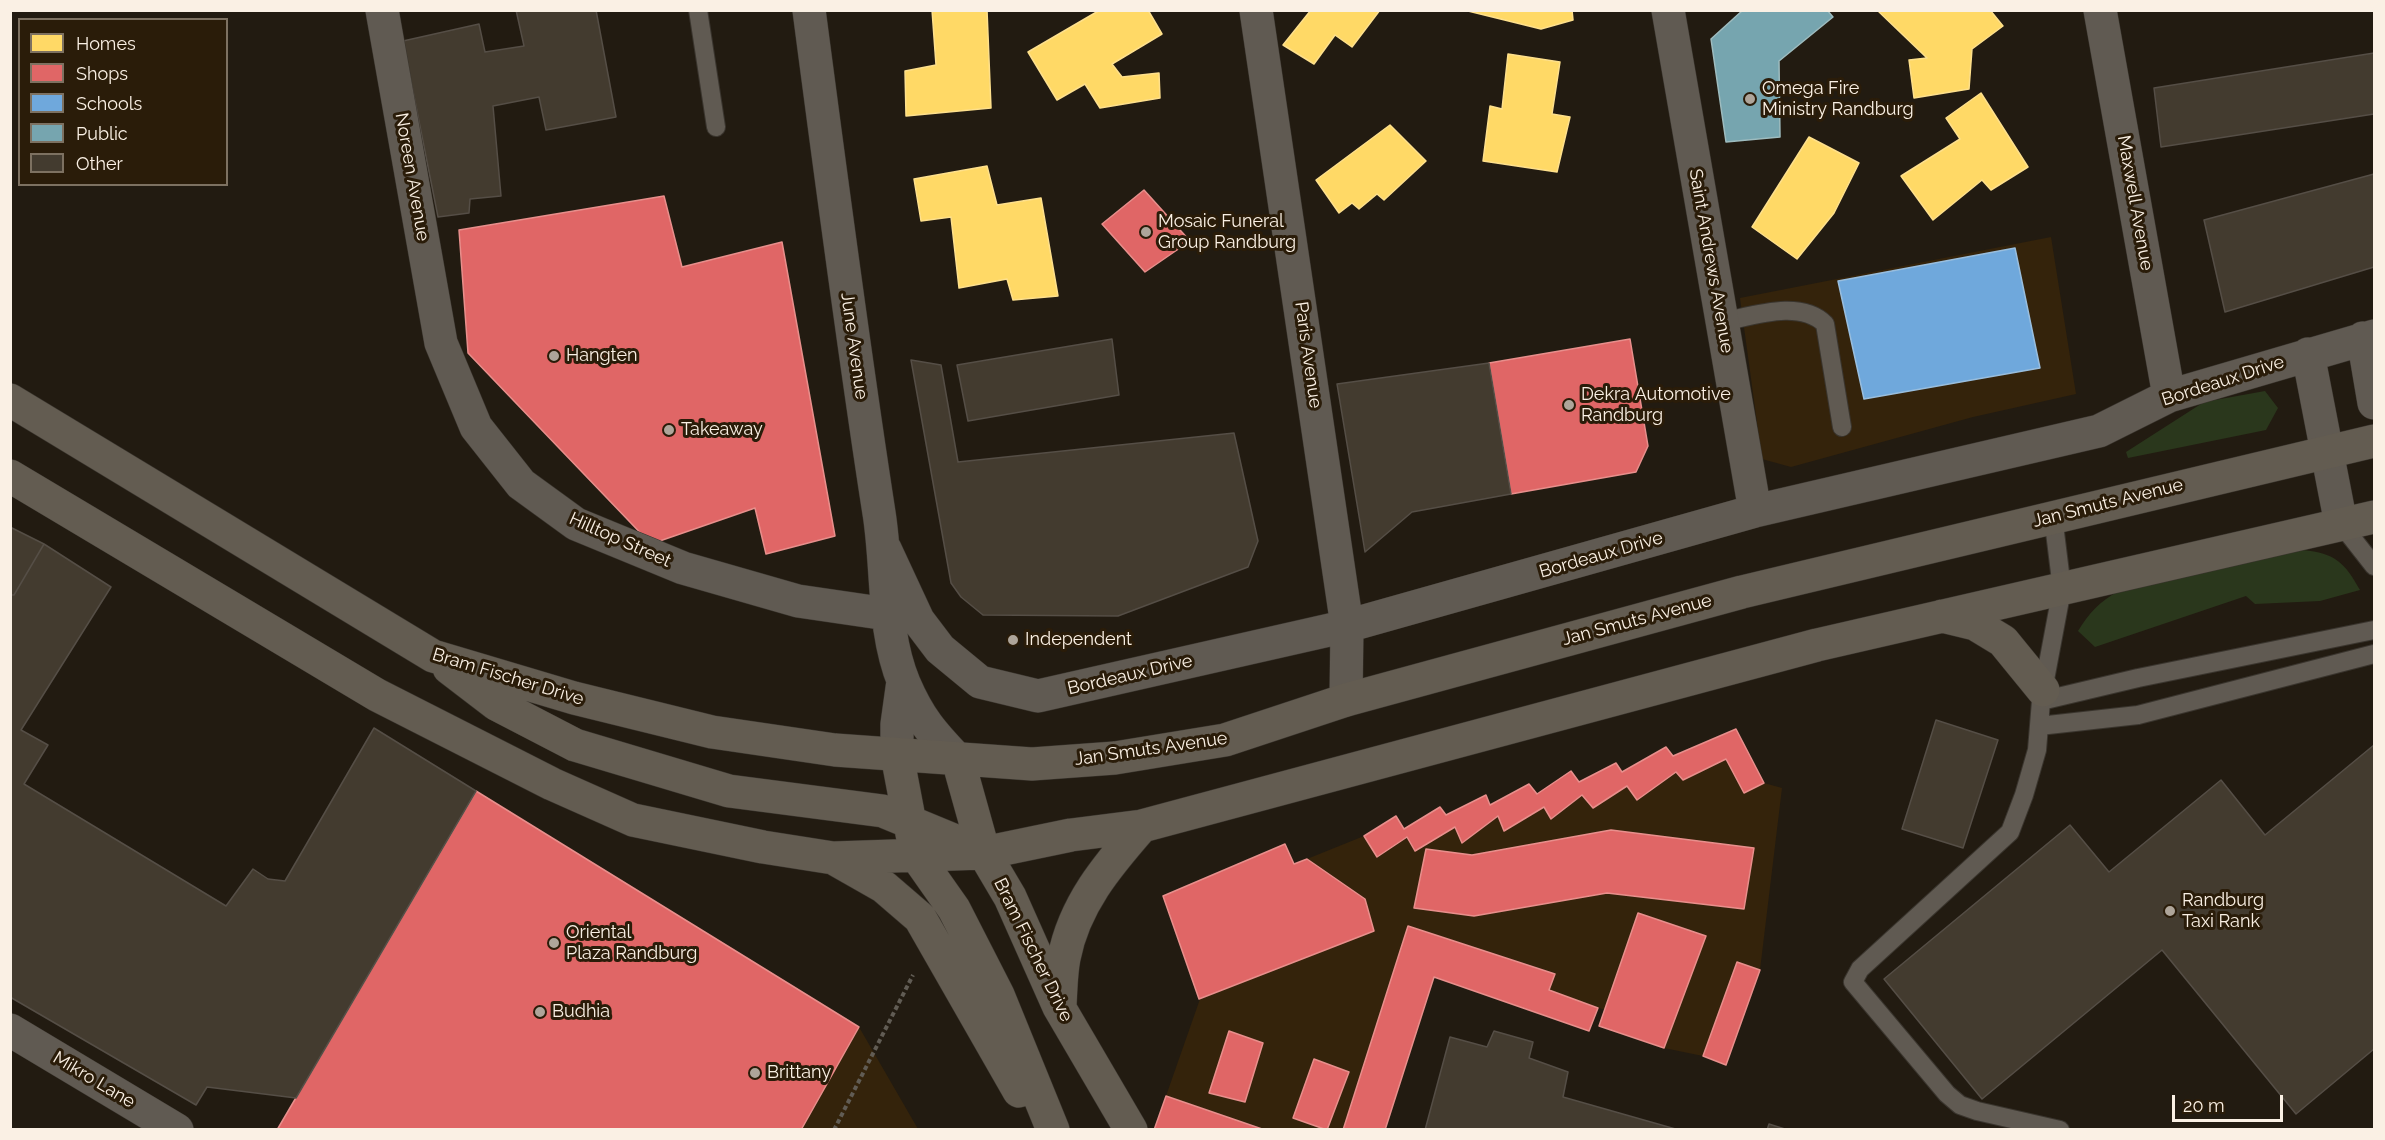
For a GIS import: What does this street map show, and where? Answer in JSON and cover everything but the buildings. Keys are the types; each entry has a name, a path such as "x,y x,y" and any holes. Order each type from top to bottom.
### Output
{"main road":[{"name":"Bram Fischer Drive","path":"10,399 433,656 574,699 712,732 835,750 897,755"},
{"name":"Jan Smuts Avenue","path":"897,755 1032,764 1115,758 1225,740 1346,700 1742,592 2325,450 2374,441"},
{"path":"10,476 368,690 552,784 633,820 763,847 833,858 984,853 1071,835 1142,826 1806,648 2374,518"},
{"path":"1942,616 1975,624 2003,642 2042,696"},
{"path":"433,656 496,704 575,745 729,791 883,811 907,819 984,853"},
{"path":"897,755 907,819 916,855 954,909 998,995 1053,1130"},
{"name":"Bram Fischer Drive","path":"958,760 984,853 1010,897 1059,1008 1131,1130"},
{"path":"1059,1008 1064,958 1083,902 1102,872 1142,826"},
{"path":"833,858 884,886 920,918 1040,1130"}],"street":[{"name":"Noreen Avenue","path":"382,10 441,342"},
{"name":"June Avenue","path":"809,10 849,319 885,549 887,614 903,681 923,723 958,760"},
{"name":"Paris Avenue","path":"1256,10 1347,626 1346,700"},
{"name":"Saint Andrews Avenue","path":"1668,10 1755,511"},
{"name":"Maxwell Avenue","path":"2100,10 2169,396"},
{"name":"Bordeaux Drive","path":"885,549 918,620 940,649 980,682 1038,696 1347,626 1755,511 2099,431 2169,396 2369,337"},
{"path":"2369,337 2374,403"},
{"name":"Hilltop Street","path":"441,342 476,427 521,484 576,524 683,568 798,601 887,614"},
{"path":"2308,354 2341,524"},
{"name":"June Avenue","path":"897,755 897,724 903,681"},
{"name":"Mikro Lane","path":"10,1030 177,1130"}],"lane":[{"path":"698,10 717,127"},
{"path":"1722,322 1778,312 1801,312 1815,315 1825,324 1842,427"},
{"path":"2053,516 2062,589 2042,696 2034,761 2010,832 1860,969 1853,981 1947,1094 1960,1105 2060,1130"},
{"path":"2341,524 2374,566"},
{"path":"2042,696 2374,630"},
{"path":"2038,726 2138,715 2374,654"}],"path":[{"path":"834,1130 932,939"}],"shaded area":[{"path":"2051,237 2076,394 1973,417 1791,467 1762,459 1740,298"},
{"path":"1726,759 1744,793 1764,783 1782,788 1760,970 1737,962 1703,1056 1664,1048 1705,935 1638,913 1605,1010 1549,990 1555,973 1409,926 1343,1129 1265,1129 1166,1096 1200,999 1373,931 1365,899 1307,859 1364,836 1377,857 1407,837 1415,851 1455,827 1462,842 1498,816 1505,831 1544,807 1552,819 1582,795 1593,808 1627,786 1637,799 1676,772 1683,780"},
{"path":"859,1027 918,1129 801,1129"}],"green space":[{"path":"2265,391 2278,408 2266,430 2128,458 2126,452 2204,402"},
{"path":"2303,550 2314,551 2338,561 2360,590 2320,601 2255,604 2246,596 2095,647 2078,631 2095,608 2119,591"}],"place":[{"name":"Omega Fire Ministry Randburg","path":"1750,99"},
{"name":"Mosaic Funeral Group Randburg","path":"1146,232"},
{"name":"Hangten","path":"554,356"},
{"name":"Dekra Automotive Randburg","path":"1569,405"},
{"name":"Takeaway","path":"669,430"},
{"name":"Independent","path":"1013,640"},
{"name":"Randburg Taxi Rank","path":"2170,911"},
{"name":"Oriental Plaza Randburg","path":"554,943"},
{"name":"Budhia","path":"540,1012"},
{"name":"Brittany","path":"755,1073"}]}
